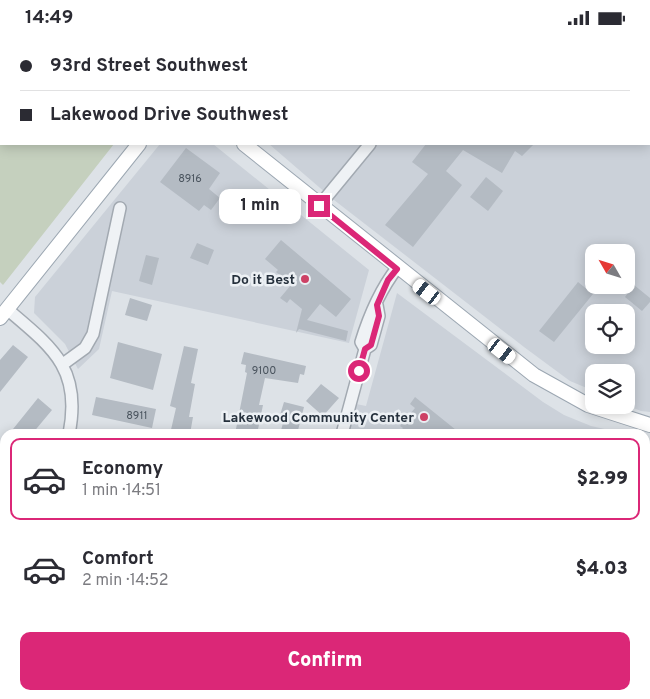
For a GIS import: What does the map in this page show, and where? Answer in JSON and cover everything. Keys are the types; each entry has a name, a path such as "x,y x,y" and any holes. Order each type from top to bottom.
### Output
{"main road":[{"path":"4,313 138,145"},
{"path":"245,145 397,269 517,363 551,386 595,407 650,425"}],"street":[{"path":"319,206 369,145"},
{"path":"63,364 81,352 93,334 120,208"},
{"path":"343,429 365,349 361,342 370,313 377,305 388,280 397,269"},
{"path":"4,313 42,339 63,364 68,377 73,404 69,429"}],"shaded area":[{"path":"159,145 214,145 369,270 349,343 112,291 99,349 78,369 65,344 34,313 35,297"},
{"path":"270,145 650,145 650,412 635,409 635,364 585,364 585,387 570,381 334,200"},
{"path":"397,293 543,402 564,415 591,426 604,429 349,429 356,404 366,406"}],"green space":[{"path":"0,145 113,145 3,285 0,282"}],"building":[{"path":"425,145 533,145 522,156 515,151 502,173 463,150 446,171 462,185 413,247 385,225 428,174 412,162"},
{"path":"186,148 220,173 209,189 220,198 211,210 204,205 199,211 160,182"},
{"path":"486,177 503,191 488,211 470,197"},
{"name":"Do it Best","path":"281,240 351,299 336,317 320,304 307,320 348,331 346,341 299,329 296,333 302,309 290,299 287,303 280,298 291,285 265,259"},
{"path":"197,243 214,250 208,265 190,258"},
{"path":"146,255 159,258 152,285 139,281"},
{"path":"578,282 585,288 585,294 593,294 554,342 539,331"},
{"path":"635,286 650,298 650,302 642,311 625,297 627,294 635,294"},
{"path":"130,298 152,305 147,321 125,315"},
{"path":"118,342 162,354 153,390 110,378"},
{"path":"13,345 28,357 0,392 0,360"},
{"path":"184,346 198,349 191,383 195,384 189,417 193,417 191,429 171,429 176,408 170,406"},
{"path":"244,352 306,366 304,375 300,374 298,383 265,378 259,405 263,405 258,429 236,429 247,373 245,372 246,365 241,364"},
{"path":"321,384 339,398 323,416 306,401"},
{"path":"96,397 156,409 152,428 92,415"},
{"name":"Lakewood Community Center","path":"415,397 455,429 402,429 400,426 415,408 410,404"},
{"path":"38,398 52,410 36,429 13,429"},
{"path":"284,402 304,407 298,429 281,429 285,416 280,415"}],"place":[{"name":"Do it Best","path":"305,279"},
{"name":"Lakewood Community Center","path":"424,417"}],"route":[{"path":"319,206 397,269 388,280 377,305 379,316 371,345 365,349 359,371"}]}
